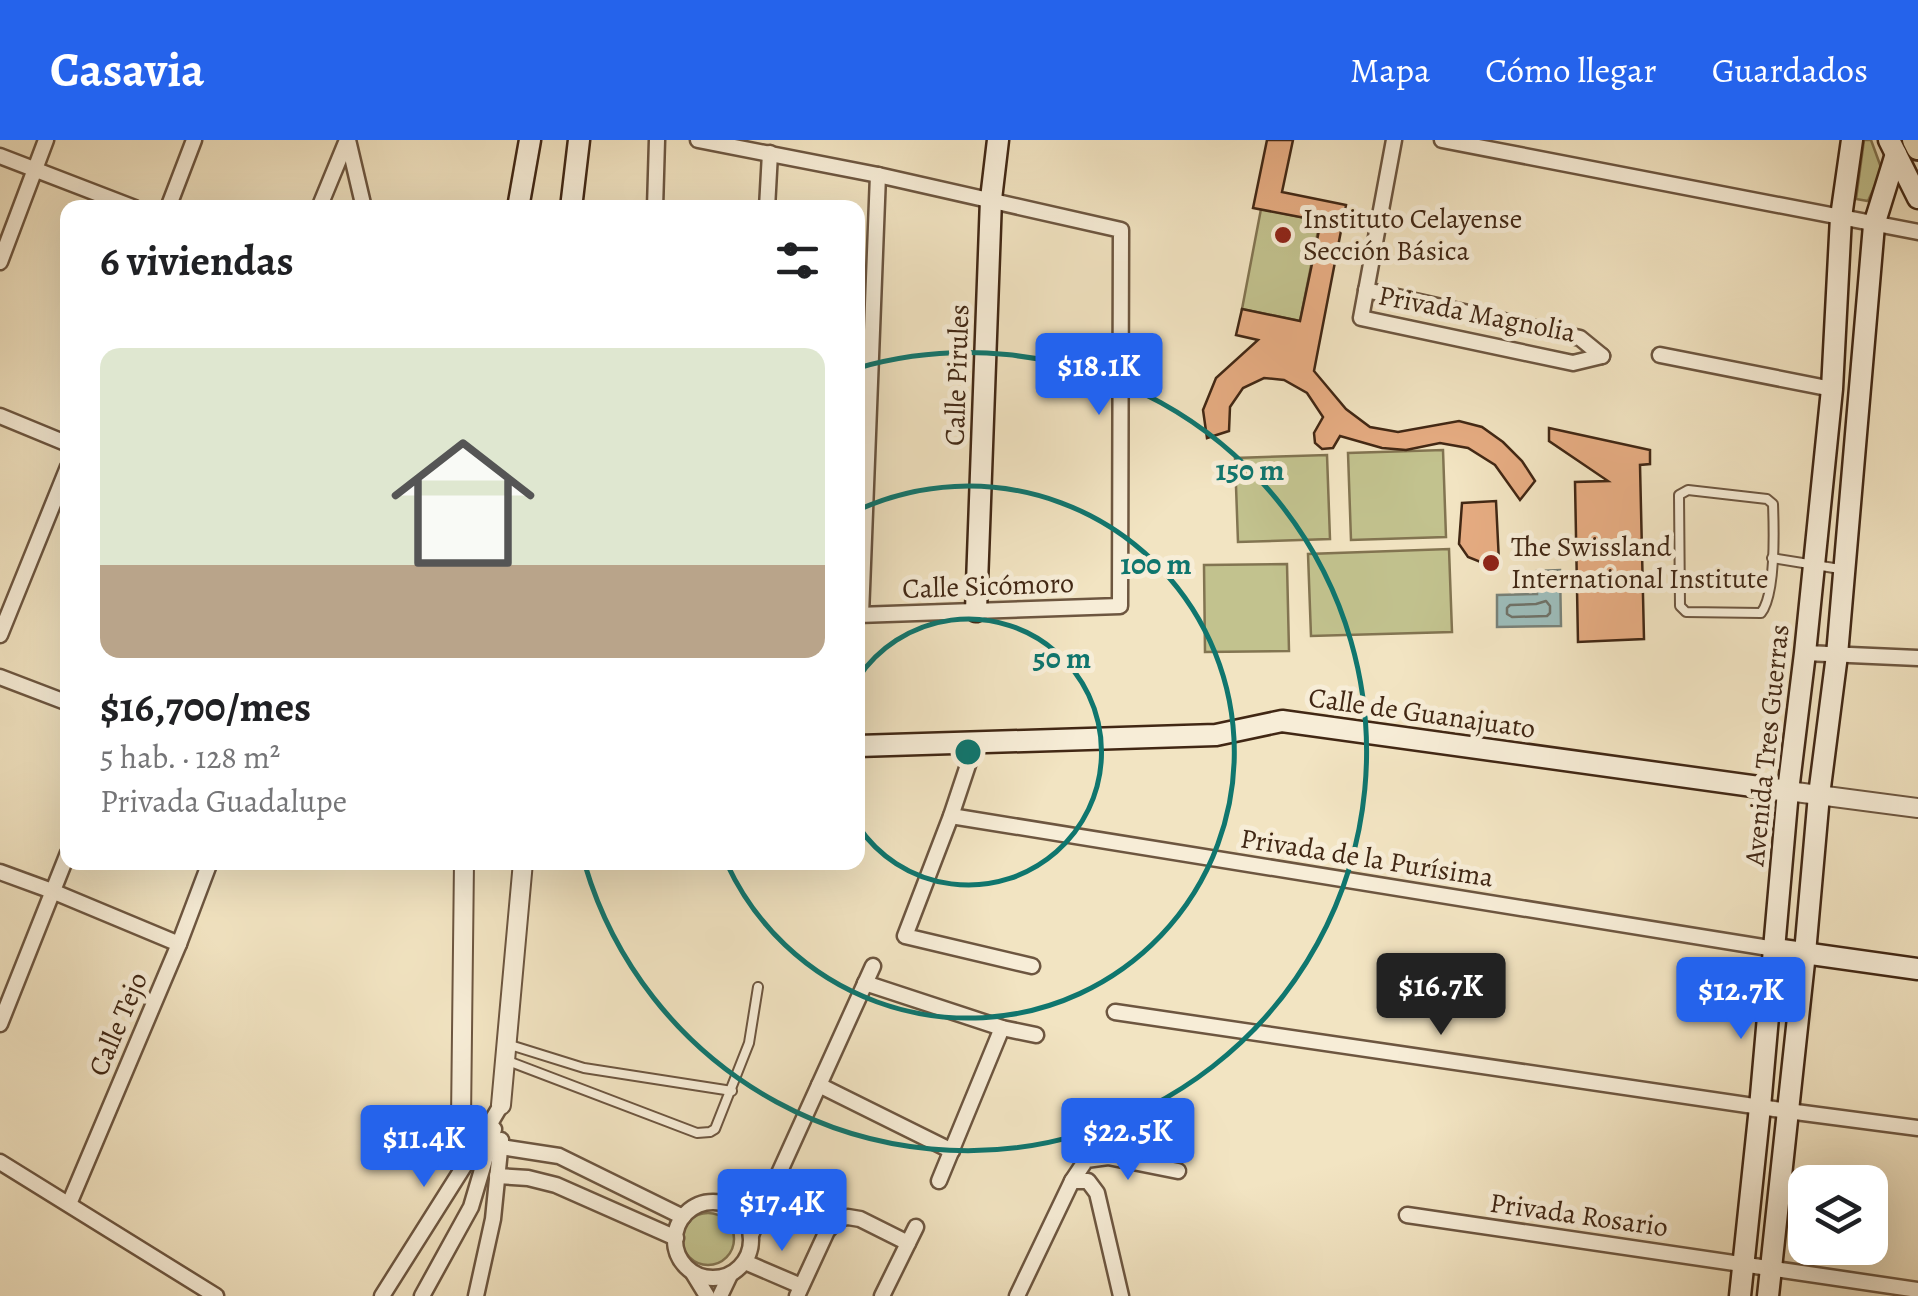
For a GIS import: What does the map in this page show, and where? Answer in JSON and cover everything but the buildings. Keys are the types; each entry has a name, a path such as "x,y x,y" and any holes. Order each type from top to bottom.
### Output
{"main road":[{"path":"519,200 530,140"},
{"path":"572,200 579,140"},
{"name":"Calle Pirules","path":"976,612 991,200 998,140"},
{"name":"Avenida Tres Guerras","path":"1740,1296 1788,792 1832,388 1841,217 1852,140"},
{"path":"1903,144 1918,198"},
{"name":"Avenida Tres Guerras","path":"1768,1296 1837,655 1874,225 1903,144"},
{"name":"Calle de Guanajuato","path":"865,746 1216,735 1282,721 1788,792"},
{"path":"1774,949 1918,968"}],"street":[{"path":"0,262 46,140"},
{"path":"171,200 194,140"},
{"path":"323,200 348,140"},
{"path":"348,140 362,200"},
{"path":"654,200 657,140"},
{"path":"698,140 991,200"},
{"name":"Privada Magnolia","path":"1366,290 1580,338 1602,356 1573,364 1361,318 1366,290 1394,140"},
{"path":"1442,140 1918,232"},
{"path":"767,200 770,153"},
{"path":"0,156 114,200"},
{"path":"865,476 878,175"},
{"name":"Calle Sicómoro","path":"865,615 1120,606 1121,230 991,200"},
{"path":"1478,343 1482,316"},
{"path":"1660,355 1832,388"},
{"path":"0,416 60,441"},
{"path":"0,634 60,487"},
{"path":"1805,654 1918,658"},
{"path":"0,677 60,700"},
{"path":"975,744 905,936 1032,966"},
{"name":"Calle de Guanajuato","path":"1788,792 1918,808"},
{"name":"Privada de la Purísima","path":"951,816 1774,949"},
{"path":"0,1024 61,870"},
{"name":"Calle Tejo","path":"68,1204 207,870"},
{"path":"464,870 462,1119 478,1144"},
{"path":"476,1296 493,1218 501,1147 500,1105 522,870"},
{"path":"0,872 178,944"},
{"path":"720,1296 730,1275 745,1262 751,1236 873,966"},
{"path":"865,983 1002,1028 1036,1035"},
{"path":"1115,1012 1918,1128"},
{"path":"939,1181 1002,1028"},
{"path":"819,1086 952,1151"},
{"path":"382,1296 500,1105"},
{"path":"422,1296 472,1208 500,1105"},
{"path":"501,1147 559,1156 683,1217"},
{"path":"1017,1296 1086,1160 1108,1157 1178,1171"},
{"path":"0,1162 216,1296"},
{"path":"497,1176 556,1184 676,1238"},
{"path":"1072,1181 1088,1181 1097,1192 1121,1296"},
{"path":"707,1296 677,1251 676,1238 683,1217 704,1203 717,1202 740,1213 751,1236"},
{"path":"740,1213 765,1204"},
{"name":"Privada Rosario","path":"1408,1215 1918,1290"},
{"path":"745,1262 799,1291 827,1231 838,1219 860,1219 908,1243"},
{"path":"882,1296 916,1227"},
{"path":"692,1272 705,1278 730,1275"}],"lane":[{"path":"1688,490 1766,499 1774,504 1772,558 1766,607 1761,613 1686,612 1680,606 1680,496 1688,490"},
{"path":"1772,558 1845,570"},
{"path":"506,1052 578,1089 703,1134 715,1129 732,1091 749,1043 758,987"},
{"path":"506,1052 732,1091"},
{"path":"578,1089 584,1068"}],"green space":[{"path":"1864,140 1871,140 1882,170 1868,201 1856,199"},
{"path":"1261,209 1320,221 1300,321 1242,309"},
{"path":"1443,450 1446,537 1351,540 1348,453"},
{"path":"1327,455 1330,539 1238,542 1235,458"},
{"path":"1449,549 1452,632 1311,636 1308,554"},
{"path":"1287,564 1289,651 1205,652 1204,565"},
{"path":"708,1213 726,1221 734,1239 726,1257 708,1265 690,1257 682,1239 690,1221"}],"water":[{"path":"1560,570 1561,626 1497,627 1497,595 1537,594 1537,571"}],"place":[{"name":"Instituto Celayense Sección Básica","path":"1283,235"},
{"name":"The Swissland International Institute","path":"1491,563"}]}
